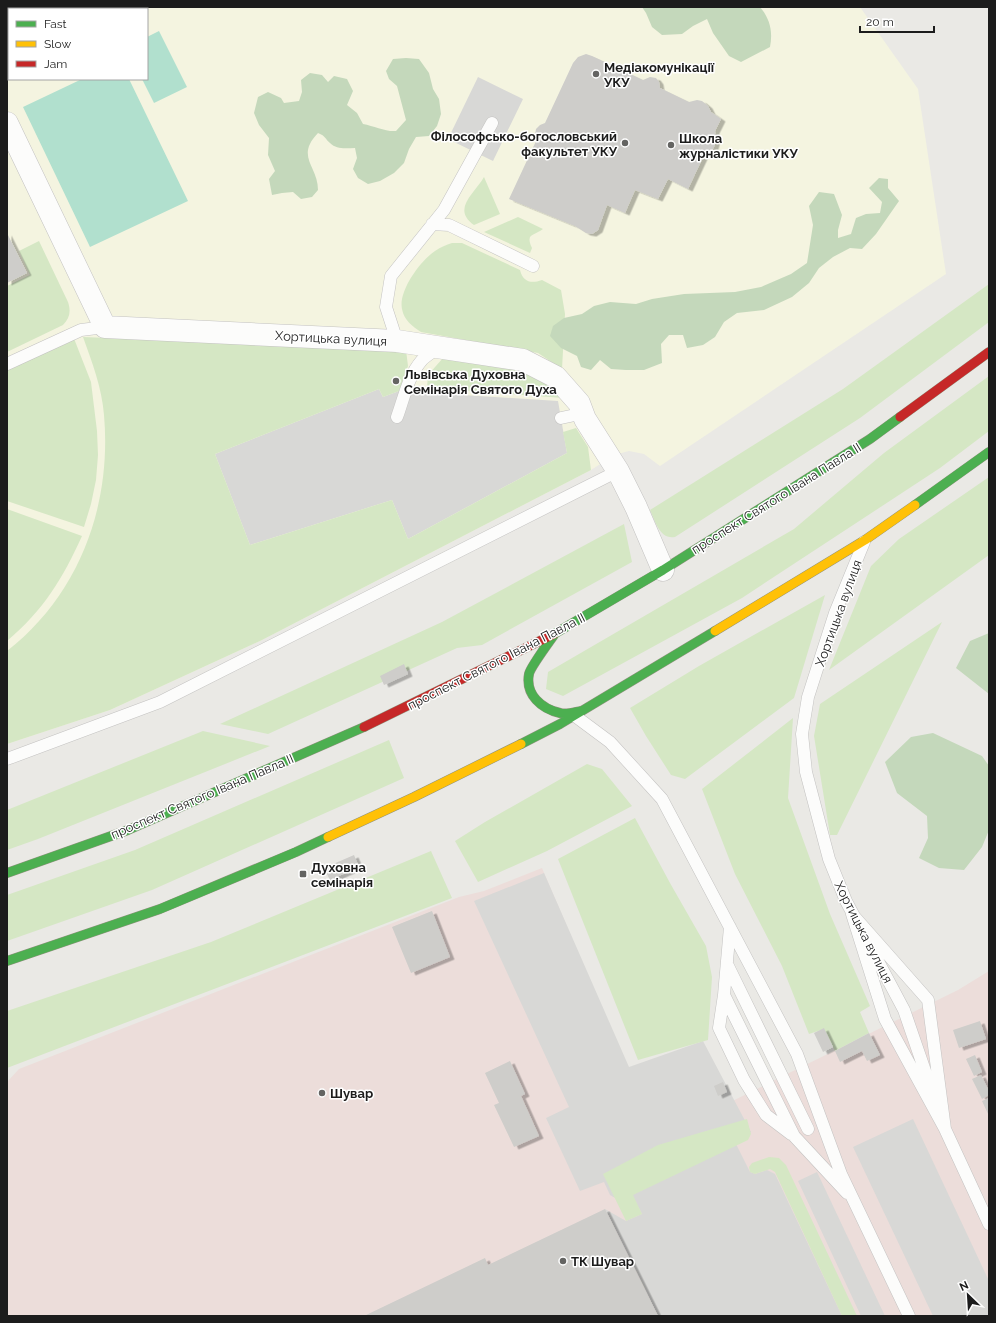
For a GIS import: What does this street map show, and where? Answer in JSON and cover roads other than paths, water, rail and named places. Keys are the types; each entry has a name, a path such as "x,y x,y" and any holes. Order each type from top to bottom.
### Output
{"main road":[{"name":"проспект Святого Івана Павла II","path":"7,873 128,830 384,718 555,634 662,570 870,439 989,352"},
{"path":"7,962 160,909 296,852 422,793 579,713 865,540 989,452"},
{"path":"555,634 529,673 529,684 533,697 542,706 561,714 579,713"}],"street":[{"path":"7,123 12,141 105,327"},
{"name":"Хортицька вулиця","path":"105,327 397,341 523,360 556,377 579,403 585,419 618,471 636,506 662,570"}],"lane":[{"path":"397,341 386,307 391,276 444,210 492,123"},
{"path":"432,224 449,225 454,227 534,266"},
{"path":"7,364 81,330 105,327"},
{"path":"397,417 415,369 423,359 440,347"},
{"path":"561,418 575,415 585,419"},
{"path":"7,759 160,702 618,471"},
{"name":"Хортицька вулиця","path":"865,540 832,620 808,697 802,734 806,772 829,859 846,901 904,1010 945,1129 989,1224"},
{"path":"579,713 610,742 662,799 797,1054 841,1174 909,1316"},
{"path":"852,914 928,1000 945,1129"},
{"path":"852,914 885,1018 945,1129"},
{"path":"730,927 728,966 719,1028 744,1080 766,1115 794,1136 854,1201"},
{"path":"728,966 808,1129"},
{"path":"724,995 794,1136"}],"place":[{"name":"Медіакомунікації УКУ","path":"596,74"},
{"name":"Філософсько-богословський факультет УКУ","path":"625,143"},
{"name":"Школа журналістики УКУ","path":"671,145"},
{"name":"Львівська Духовна Семінарія Святого Духа","path":"396,381"},
{"name":"Духовна семінарія","path":"303,874"},
{"name":"Шувар","path":"322,1093"},
{"name":"ТК Шувар","path":"563,1261"}]}
